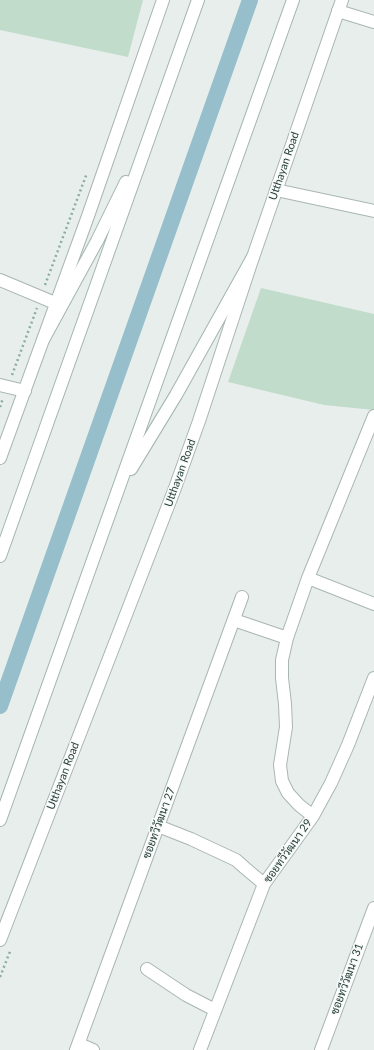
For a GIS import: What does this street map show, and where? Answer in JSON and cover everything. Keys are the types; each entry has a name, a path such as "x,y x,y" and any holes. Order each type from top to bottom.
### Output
{"street":[{"path":"0,458 55,303 88,216 164,0"},
{"path":"0,556 198,0"},
{"path":"0,820 293,0"},
{"path":"340,5 374,22"},
{"name":"Utthayan Road","path":"0,940 175,488 340,5"},
{"path":"43,340 97,241 152,129"},
{"path":"276,190 374,211"},
{"path":"118,490 176,395 253,257"},
{"path":"0,280 55,303"},
{"path":"4,386 25,391"},
{"path":"313,816 295,801 288,793 282,781 280,765 286,727 282,660 287,638 308,578 374,416"},
{"path":"308,578 374,604"},
{"name":"ซอยทวีวัฒนา 27","path":"78,1047 242,597"},
{"path":"234,620 287,638"},
{"name":"ซอยทวีวัฒนา 29","path":"200,1050 264,884 313,816 331,783 348,745 374,678"},
{"path":"158,826 191,839 236,860 264,884"},
{"name":"ซอยทวีวัฒนา 31","path":"321,1050 374,908"},
{"path":"147,969 186,995 215,1010"},
{"path":"78,1047 93,1050"}],"path":[{"path":"0,407 4,386 41,297 88,170"}],"green space":[{"path":"0,0 143,0 128,57 0,30"},
{"path":"261,288 374,314 374,410 324,405 228,382"}],"waterway":[{"path":"0,706 250,0"}]}
